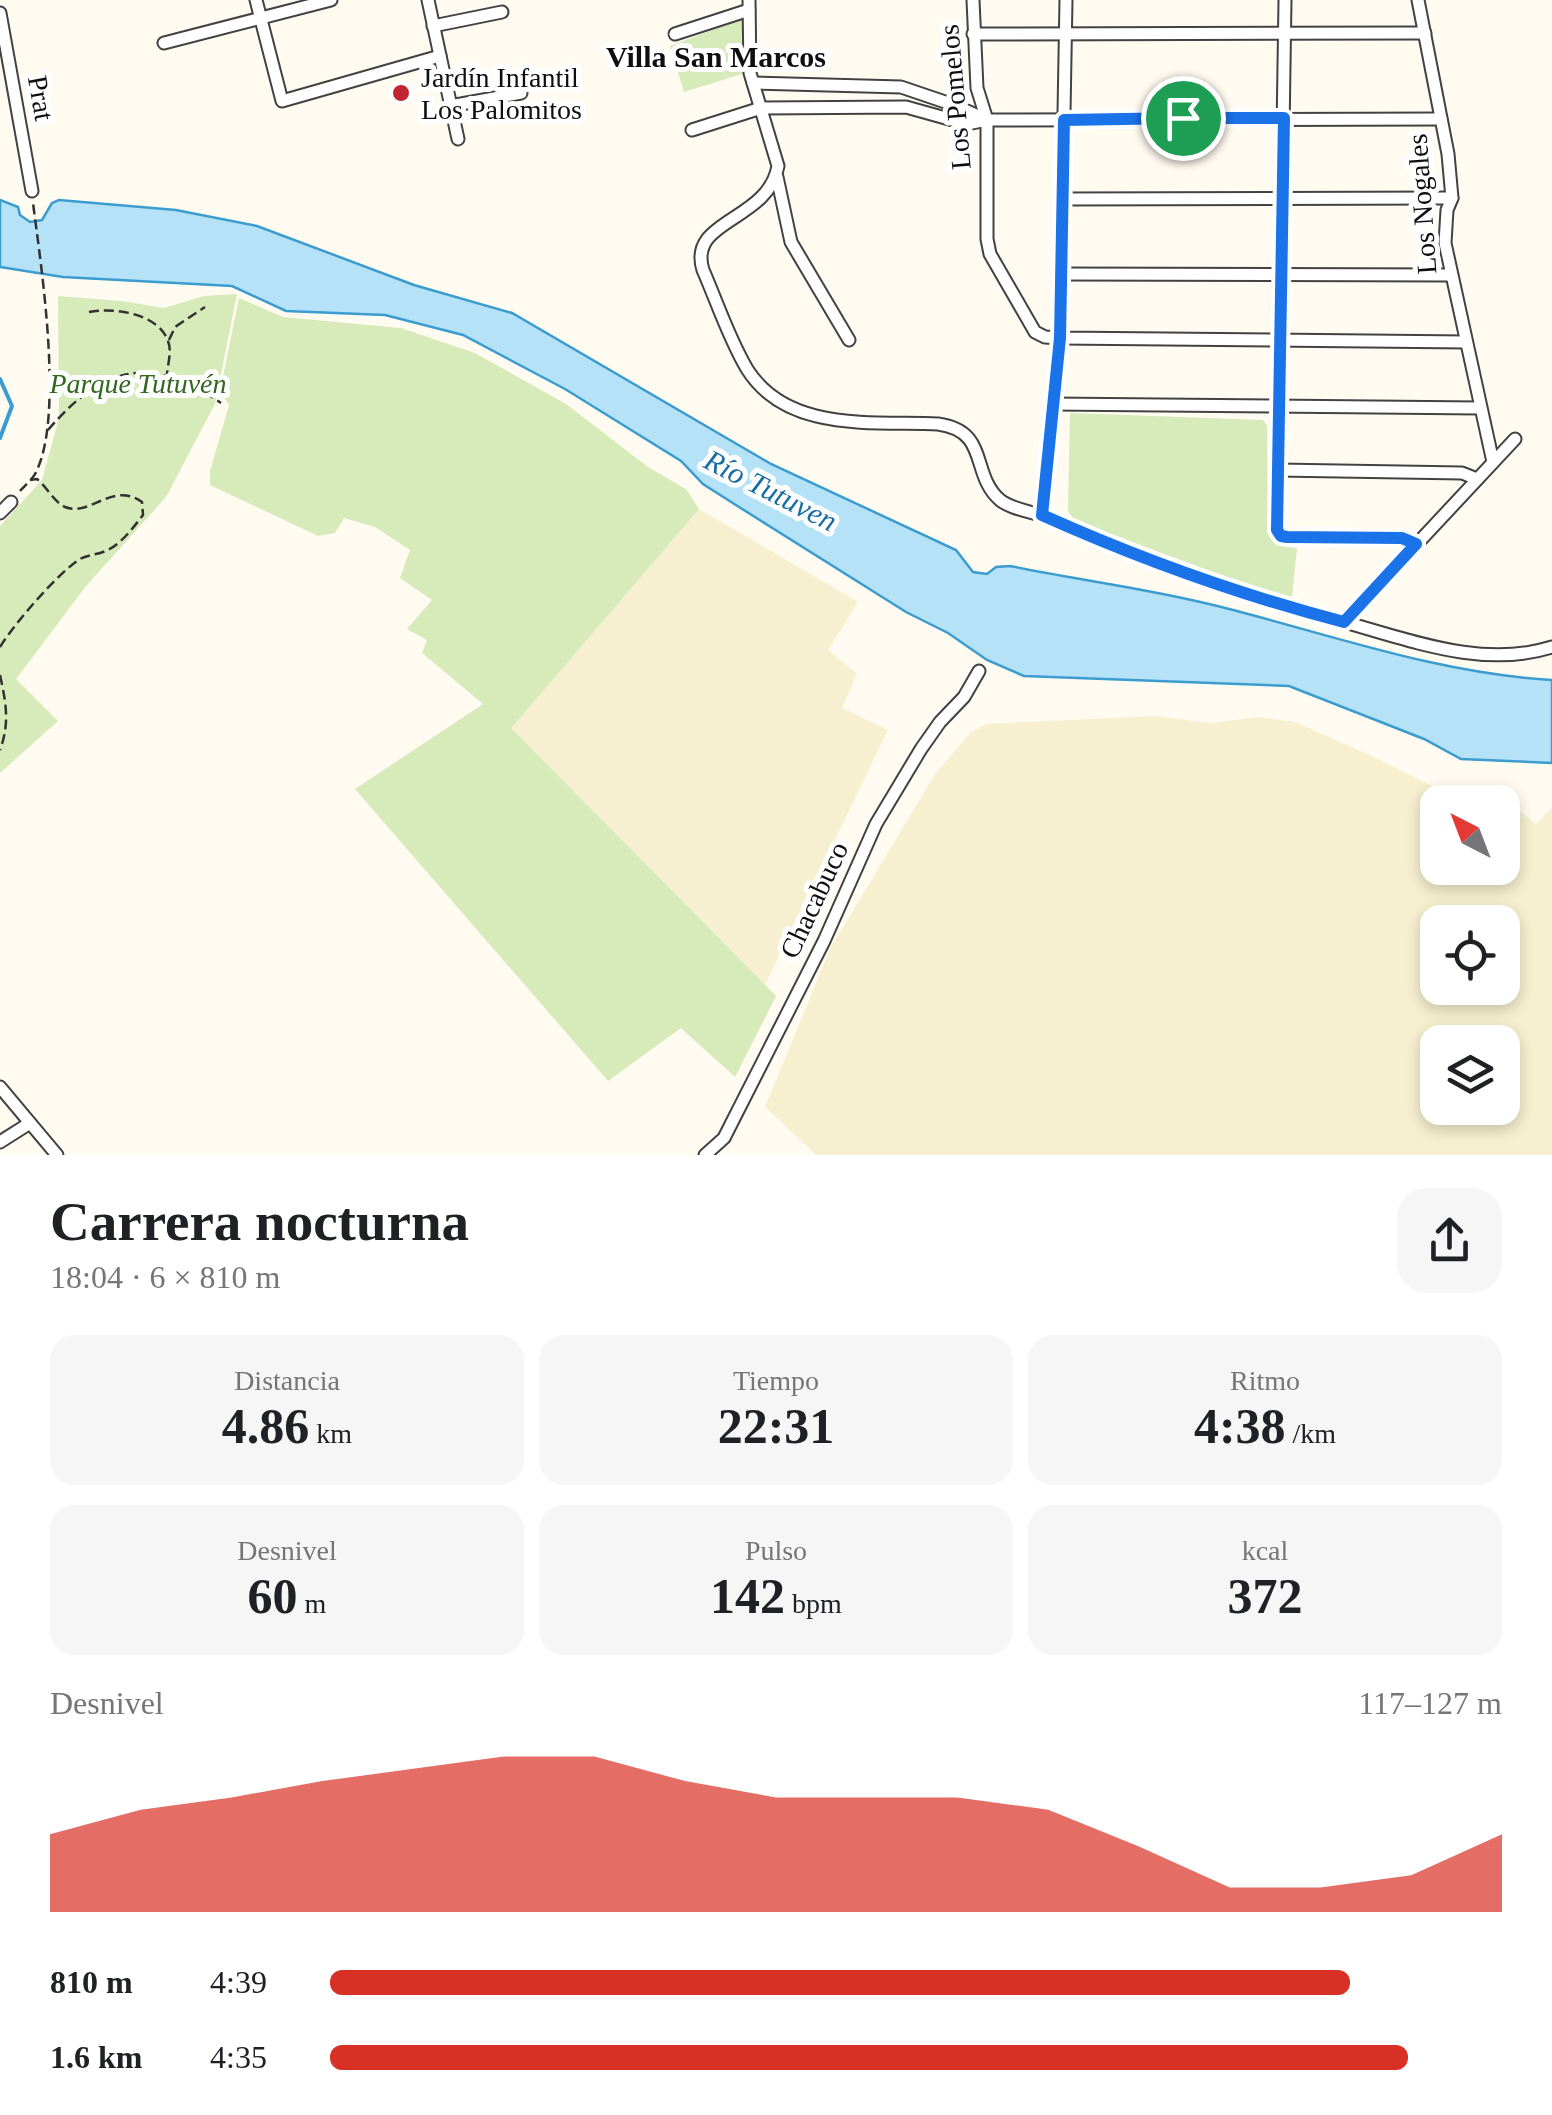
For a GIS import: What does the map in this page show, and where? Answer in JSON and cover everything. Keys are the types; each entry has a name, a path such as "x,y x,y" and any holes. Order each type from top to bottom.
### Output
{"street":[{"path":"256,0 282,101 440,56"},
{"path":"164,43 332,0"},
{"path":"428,0 458,140"},
{"name":"Los Pomelos","path":"973,0 976,88 987,120 986,239 990,254 1035,332 1060,338"},
{"path":"1042,515 1060,338 1066,0"},
{"path":"1284,0 1277,530 1287,537 1402,538 1416,544"},
{"name":"Los Nogales","path":"1418,0 1442,119 1452,198 1444,228 1451,275 1493,462"},
{"path":"675,34 749,5 749,60 778,166 760,201 709,235 700,256 745,366 770,394 804,414 830,420 956,428 976,448 982,476 1002,502 1042,515 1132,556 1286,607 1434,648 1480,654 1534,653 1552,647"},
{"path":"433,26 502,12"},
{"name":"Prat","path":"0,13 32,192"},
{"path":"972,34 1425,32"},
{"path":"754,83 901,87 987,120"},
{"path":"450,106 521,92"},
{"path":"692,130 760,108 906,108 966,124 987,120 1442,119"},
{"path":"776,176 790,242 849,340"},
{"path":"1063,199 1452,198"},
{"path":"1061,274 1451,275"},
{"path":"1060,338 1466,342"},
{"path":"1052,404 1480,408"},
{"path":"1344,622 1515,439"},
{"path":"1278,470 1462,474 1477,479"},
{"path":"0,513 11,502"},
{"name":"Chacabuco","path":"705,1155 724,1138 900,782 979,671"},
{"path":"0,1087 57,1155"},
{"path":"0,1142 30,1122"}],"path":[{"path":"11,502 36,474 47,431 48,324 32,192"},
{"path":"167,376 169,342 175,326 205,307"},
{"path":"89,312 105,308 128,312 150,322 169,342"},
{"path":"47,431 71,404 110,379 131,373 155,372 221,402"},
{"path":"0,647 23,614 74,564 82,557 107,551 144,515 142,502 132,495 119,494 77,509 66,507 37,479 30,480"},
{"path":"0,675 7,706 7,730 0,750"},
{"path":"0,696 7,706"}],"shaded area":[{"path":"699,509 858,602 828,650 857,674 842,708 888,730 765,985 510,728"},
{"path":"1155,716 1211,723 1258,717 1295,722 1430,785 1420,785 1420,885 1520,885 1520,811 1536,824 1552,807 1552,1155 816,1155 765,1107 830,949 935,774 971,732 986,724"}],"green space":[{"name":"Villa San Marcos","path":"744,18 745,73 684,92 670,46"},
{"name":"Parque Tutuvén","path":"237,294 215,404 166,497 86,586 16,679 58,721 0,773 0,526 42,480 59,418 58,296 164,308 204,296"},
{"path":"239,298 283,317 401,328 475,353 566,404 648,467 686,489 699,509 511,728 776,996 735,1077 681,1028 608,1081 355,789 483,704 422,653 427,640 407,629 432,600 400,578 410,550 375,527 344,518 335,533 318,536 210,485 210,471 229,405 220,391"},
{"path":"1070,413 1263,420 1267,426 1268,531 1277,545 1297,548 1292,597 1240,582 1075,521 1068,511"}],"water":[{"name":"Río Tutuven","path":"0,200 18,207 20,215 30,222 42,220 52,203 59,200 176,210 257,226 414,285 512,313 771,464 956,550 973,572 987,574 996,567 1010,566 1152,592 1432,663 1552,680 1552,763 1461,759 1424,739 1289,686 1024,676 987,660 948,633 906,612 703,484 681,461 565,389 463,335 385,315 286,311 232,286 63,277 0,267"}],"waterway":[{"path":"0,379 12,406 0,438"}],"place":[{"name":"Jardín Infantil Los Palomitos","path":"401,93"}],"district":[{"name":"Villa San Marcos","path":"716,56"}],"route":[{"path":"1183,118 1284,118 1277,530 1287,537 1402,538 1416,544 1344,622 1132,556 1042,515 1060,338 1064,120 1183,118"}]}
